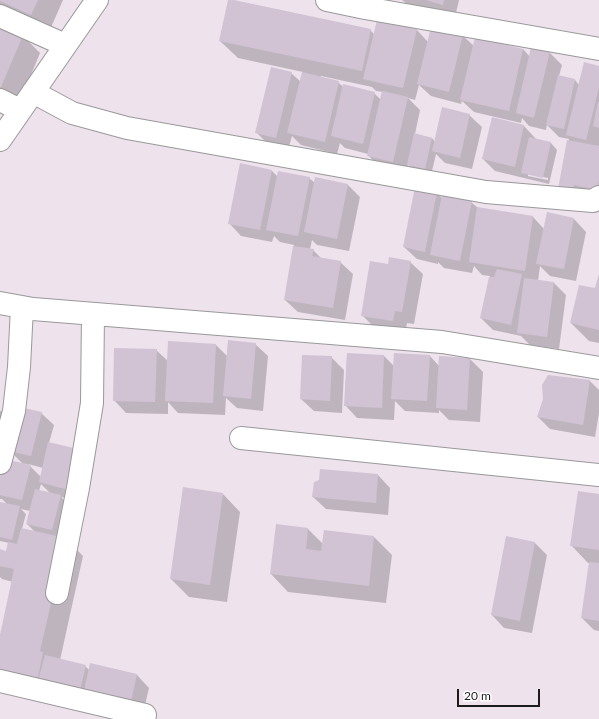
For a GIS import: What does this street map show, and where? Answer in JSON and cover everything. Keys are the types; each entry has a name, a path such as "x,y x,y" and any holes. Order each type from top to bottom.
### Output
{"street":[{"path":"0,140 97,0"},
{"path":"327,0 599,49"},
{"path":"0,16 65,45"},
{"path":"33,92 72,113 127,128 486,192 593,201 599,197"},
{"path":"0,100 20,110"},
{"path":"0,303 33,309 442,342 599,368"},
{"path":"0,463 14,411 19,367 22,307"},
{"path":"57,593 78,488 92,403 93,314"},
{"path":"241,438 599,475"},
{"path":"0,681 145,715"}],"building":[{"path":"0,0 38,0 31,15"},
{"path":"228,0 371,29 362,71 219,41"},
{"path":"426,0 444,0 443,5"},
{"path":"377,20 417,29 403,88 363,79"},
{"path":"0,25 23,35 1,87 0,87"},
{"path":"431,27 463,34 449,92 417,84"},
{"path":"475,37 523,49 509,111 460,100"},
{"path":"531,47 550,51 534,118 516,113"},
{"path":"584,62 599,66 599,87 586,140 566,135"},
{"path":"271,67 292,72 276,138 255,133"},
{"path":"302,72 339,81 325,142 287,133"},
{"path":"558,75 575,79 564,129 546,125"},
{"path":"343,84 375,92 363,144 331,136"},
{"path":"382,91 408,97 393,162 367,156"},
{"path":"599,102 599,128 593,126"},
{"path":"442,107 470,114 460,158 432,151"},
{"path":"492,117 524,125 515,167 482,159"},
{"path":"414,133 432,138 425,169 407,165"},
{"path":"529,137 551,142 543,178 521,173"},
{"path":"567,140 599,146 599,180 597,190 574,185 573,191 558,189"},
{"path":"240,163 272,170 260,230 228,224"},
{"path":"278,171 310,177 298,236 266,230"},
{"path":"315,177 348,184 337,239 304,232"},
{"path":"415,187 437,192 425,252 403,247"},
{"path":"442,195 472,201 460,261 430,255"},
{"path":"477,207 533,216 525,271 469,262"},
{"path":"547,212 574,218 564,269 536,264"},
{"path":"293,246 314,249 312,256 341,261 333,308 284,300"},
{"path":"389,257 411,261 402,312 395,311 393,321 361,316 370,261 388,264"},
{"path":"497,269 522,274 511,325 480,318 489,277 494,277"},
{"path":"599,274 599,330 570,323 579,285 595,288"},
{"path":"524,278 554,282 547,337 517,333"},
{"path":"228,340 256,343 251,399 223,396"},
{"path":"168,341 216,344 213,403 165,401"},
{"path":"114,348 157,349 155,402 113,401"},
{"path":"347,353 384,355 382,408 344,406"},
{"path":"394,353 430,355 427,401 391,399"},
{"path":"302,355 332,356 330,401 300,399"},
{"path":"439,356 470,358 467,410 436,408"},
{"path":"548,375 590,380 583,425 537,417 543,399 542,385"},
{"path":"19,407 42,412 31,456 9,451"},
{"path":"48,442 78,449 69,490 39,482"},
{"path":"4,459 31,465 22,500 0,495 0,474"},
{"path":"320,469 378,474 376,503 312,497 314,482 319,480"},
{"path":"183,487 223,493 210,585 170,579"},
{"path":"35,489 61,495 52,530 26,524"},
{"path":"578,491 599,494 599,550 570,546"},
{"path":"0,502 20,506 12,540 0,537"},
{"path":"276,524 308,528 306,549 321,551 324,530 374,536 369,586 270,574"},
{"path":"21,528 66,538 40,651 43,652 37,682 0,673 0,635 14,569 0,566 0,549 6,551 8,542 17,544"},
{"path":"506,536 535,542 520,621 491,615"},
{"path":"589,562 599,563 599,621 581,618"},
{"path":"45,655 86,665 80,690 38,681"},
{"path":"90,663 137,674 131,702 84,691"}]}
